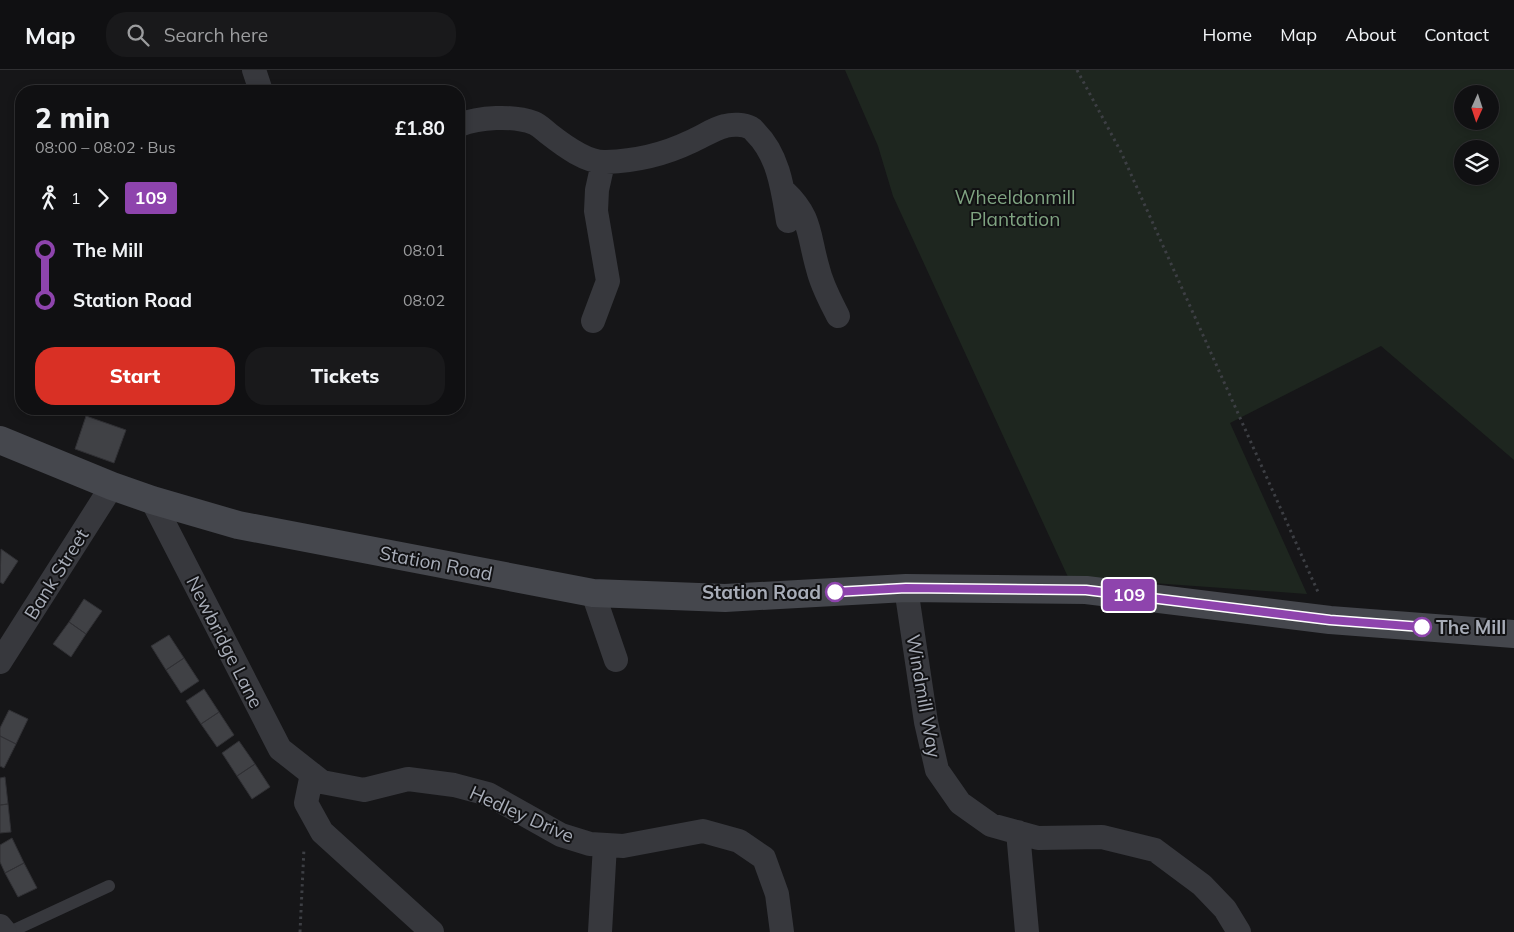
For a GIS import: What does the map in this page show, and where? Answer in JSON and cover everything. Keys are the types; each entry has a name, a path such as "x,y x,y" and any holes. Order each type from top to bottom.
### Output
{"main road":[{"name":"Station Road","path":"0,440 112,486 152,500 238,525 593,593 725,598 906,588 1086,590 1330,620 1514,634"}],"street":[{"path":"254,70 259,85"},
{"path":"465,122 502,117 534,123 589,160 603,163 631,160 652,155 688,143 724,126 735,125 751,128 762,139 770,153 782,189 788,221"},
{"path":"593,320 608,281 596,211 596,190 603,163"},
{"path":"782,189 800,207 806,219 820,278 838,316"},
{"name":"Bank Street","path":"0,662 112,486"},
{"name":"Newbridge Lane","path":"152,500 280,750 317,778"},
{"name":"Windmill Way","path":"906,588 926,722 937,770 960,803 991,825 1038,838 1102,837 1155,850 1202,885 1225,909 1238,932"},
{"path":"593,593 616,660"},
{"path":"317,778 306,803 322,832 432,932"},
{"name":"Hedley Drive","path":"317,778 364,790 408,779 454,785 488,794 561,835 590,844 623,846 703,831 739,840 764,858 776,894 782,932"},
{"path":"1018,832 1027,932"},
{"path":"600,932 605,845"},
{"path":"0,926 4,932"}],"lane":[{"path":"10,932 109,886"}],"path":[{"path":"1077,70 1121,152 1330,620"},
{"path":"300,932 304,842"}],"green space":[{"name":"Wheeldonmill Plantation","path":"845,70 1514,70 1514,460 1381,346 1230,423 1307,594 1068,577 893,196 878,146"}],"building":[{"path":"86,416 126,430 114,463 75,449"},
{"path":"1,549 18,561 3,584 0,582"},
{"path":"84,599 102,611 86,634 69,622"},
{"path":"69,622 86,634 71,657 53,644"},
{"path":"169,635 184,658 166,670 151,646"},
{"path":"184,658 199,681 181,693 166,670"},
{"path":"204,689 219,712 201,724 186,701"},
{"path":"9,710 28,719 16,744 0,736 0,728"},
{"path":"219,712 234,735 217,747 201,724"},
{"path":"0,736 16,744 4,768 0,766"},
{"path":"239,741 255,764 237,776 222,753"},
{"path":"255,764 270,787 252,799 237,776"},
{"path":"5,777 8,804 0,805 0,778"},
{"path":"8,804 11,832 0,833 0,805"},
{"path":"12,838 24,863 5,873 0,862 0,845"},
{"path":"24,863 37,888 18,897 5,873"}],"bus line":[{"name":"109","path":"835,592 906,588 1086,590 1330,620 1422,627"}],"place":[{"name":"Station Road","path":"835,592"},
{"name":"The Mill","path":"1422,627"}]}
